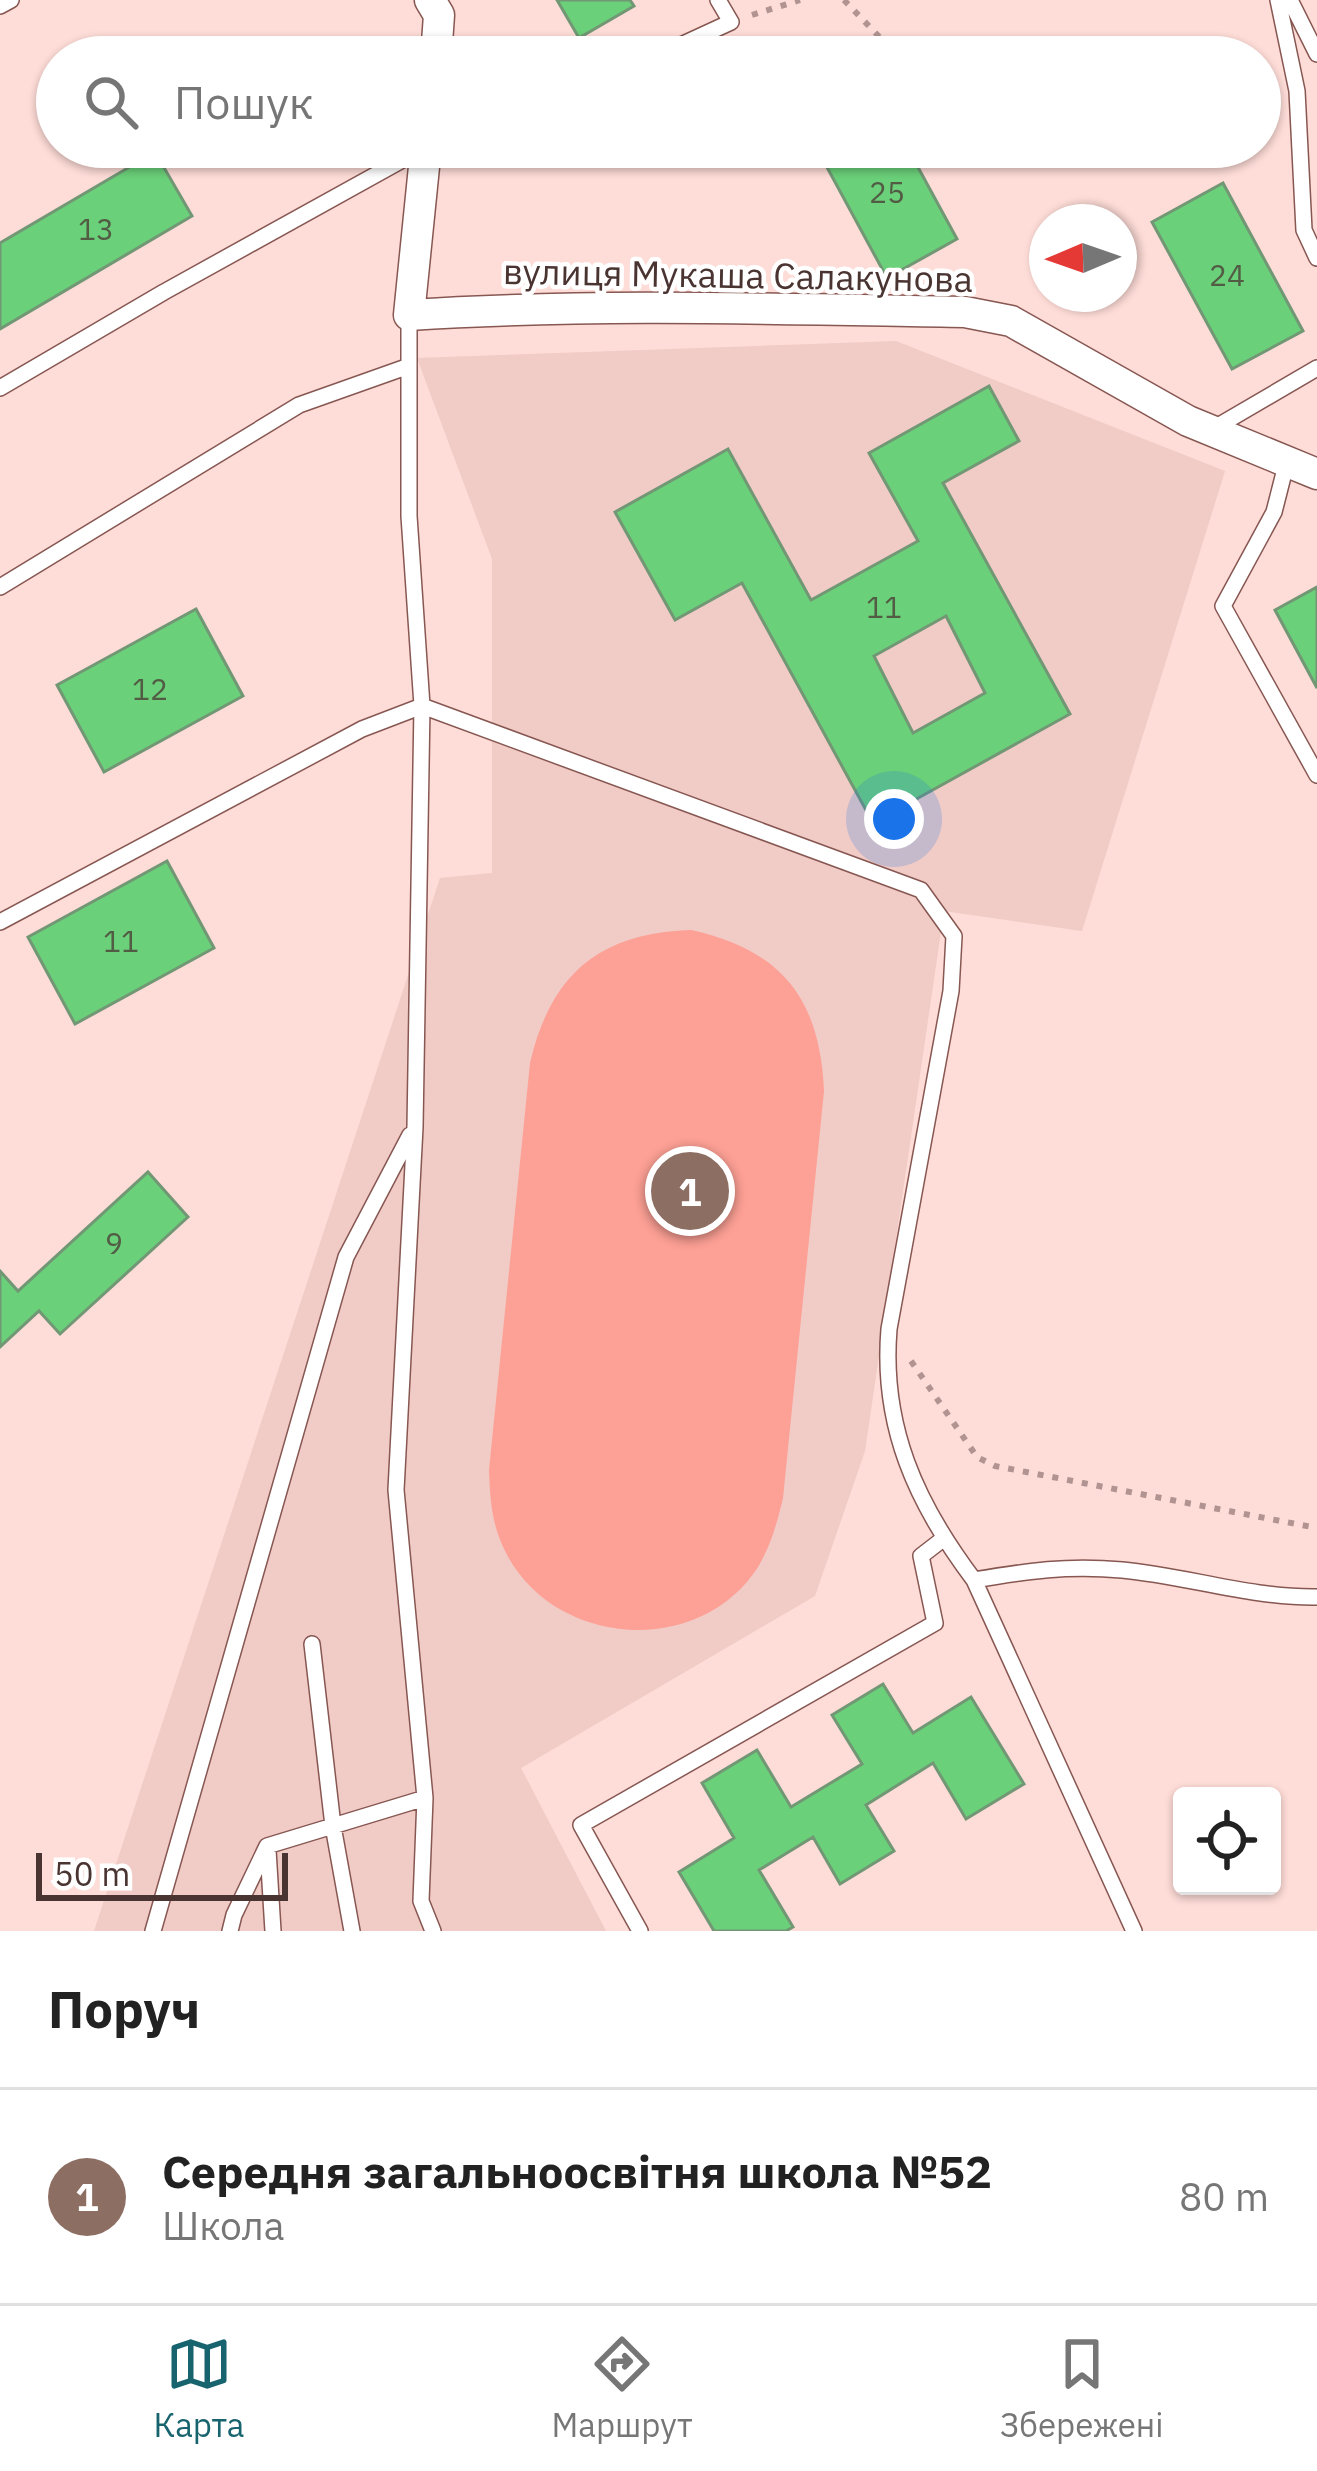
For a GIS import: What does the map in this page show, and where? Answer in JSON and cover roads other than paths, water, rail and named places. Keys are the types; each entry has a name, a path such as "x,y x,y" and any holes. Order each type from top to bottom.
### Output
{"street":[{"path":"430,0 439,15 438,36"},
{"path":"409,315 424,168"},
{"name":"вулиця Мукаша Салакунова","path":"409,315 671,307 964,312 1011,321 1210,430 1317,474"}],"lane":[{"path":"0,6 11,0"},
{"path":"700,36 730,22 718,0"},
{"path":"1278,0 1298,91 1304,230 1317,258"},
{"path":"1290,0 1317,54"},
{"path":"0,388 388,168"},
{"path":"409,315 409,515 422,706 415,1127 396,1490 425,1798 421,1901 433,1931"},
{"path":"0,587 299,405 409,366"},
{"path":"1210,430 1317,368"},
{"path":"1287,461 1274,512 1223,605 1317,775"},
{"path":"0,922 362,730 422,706 922,890 954,936 951,991 889,1328 886,1371 891,1416 943,1539 974,1580 1134,1931"},
{"path":"154,1931 346,1257 415,1127"},
{"path":"640,1931 580,1825 935,1623 921,1556 943,1539"},
{"path":"974,1580 1058,1566 1126,1570 1247,1592 1317,1597"},
{"path":"312,1644 333,1826 352,1931"},
{"path":"230,1931 233,1915 268,1846 425,1798"},
{"path":"268,1846 273,1931"}],"place":[{"name":"Середня загальноосвітня школа №52","path":"690,1191"}]}
